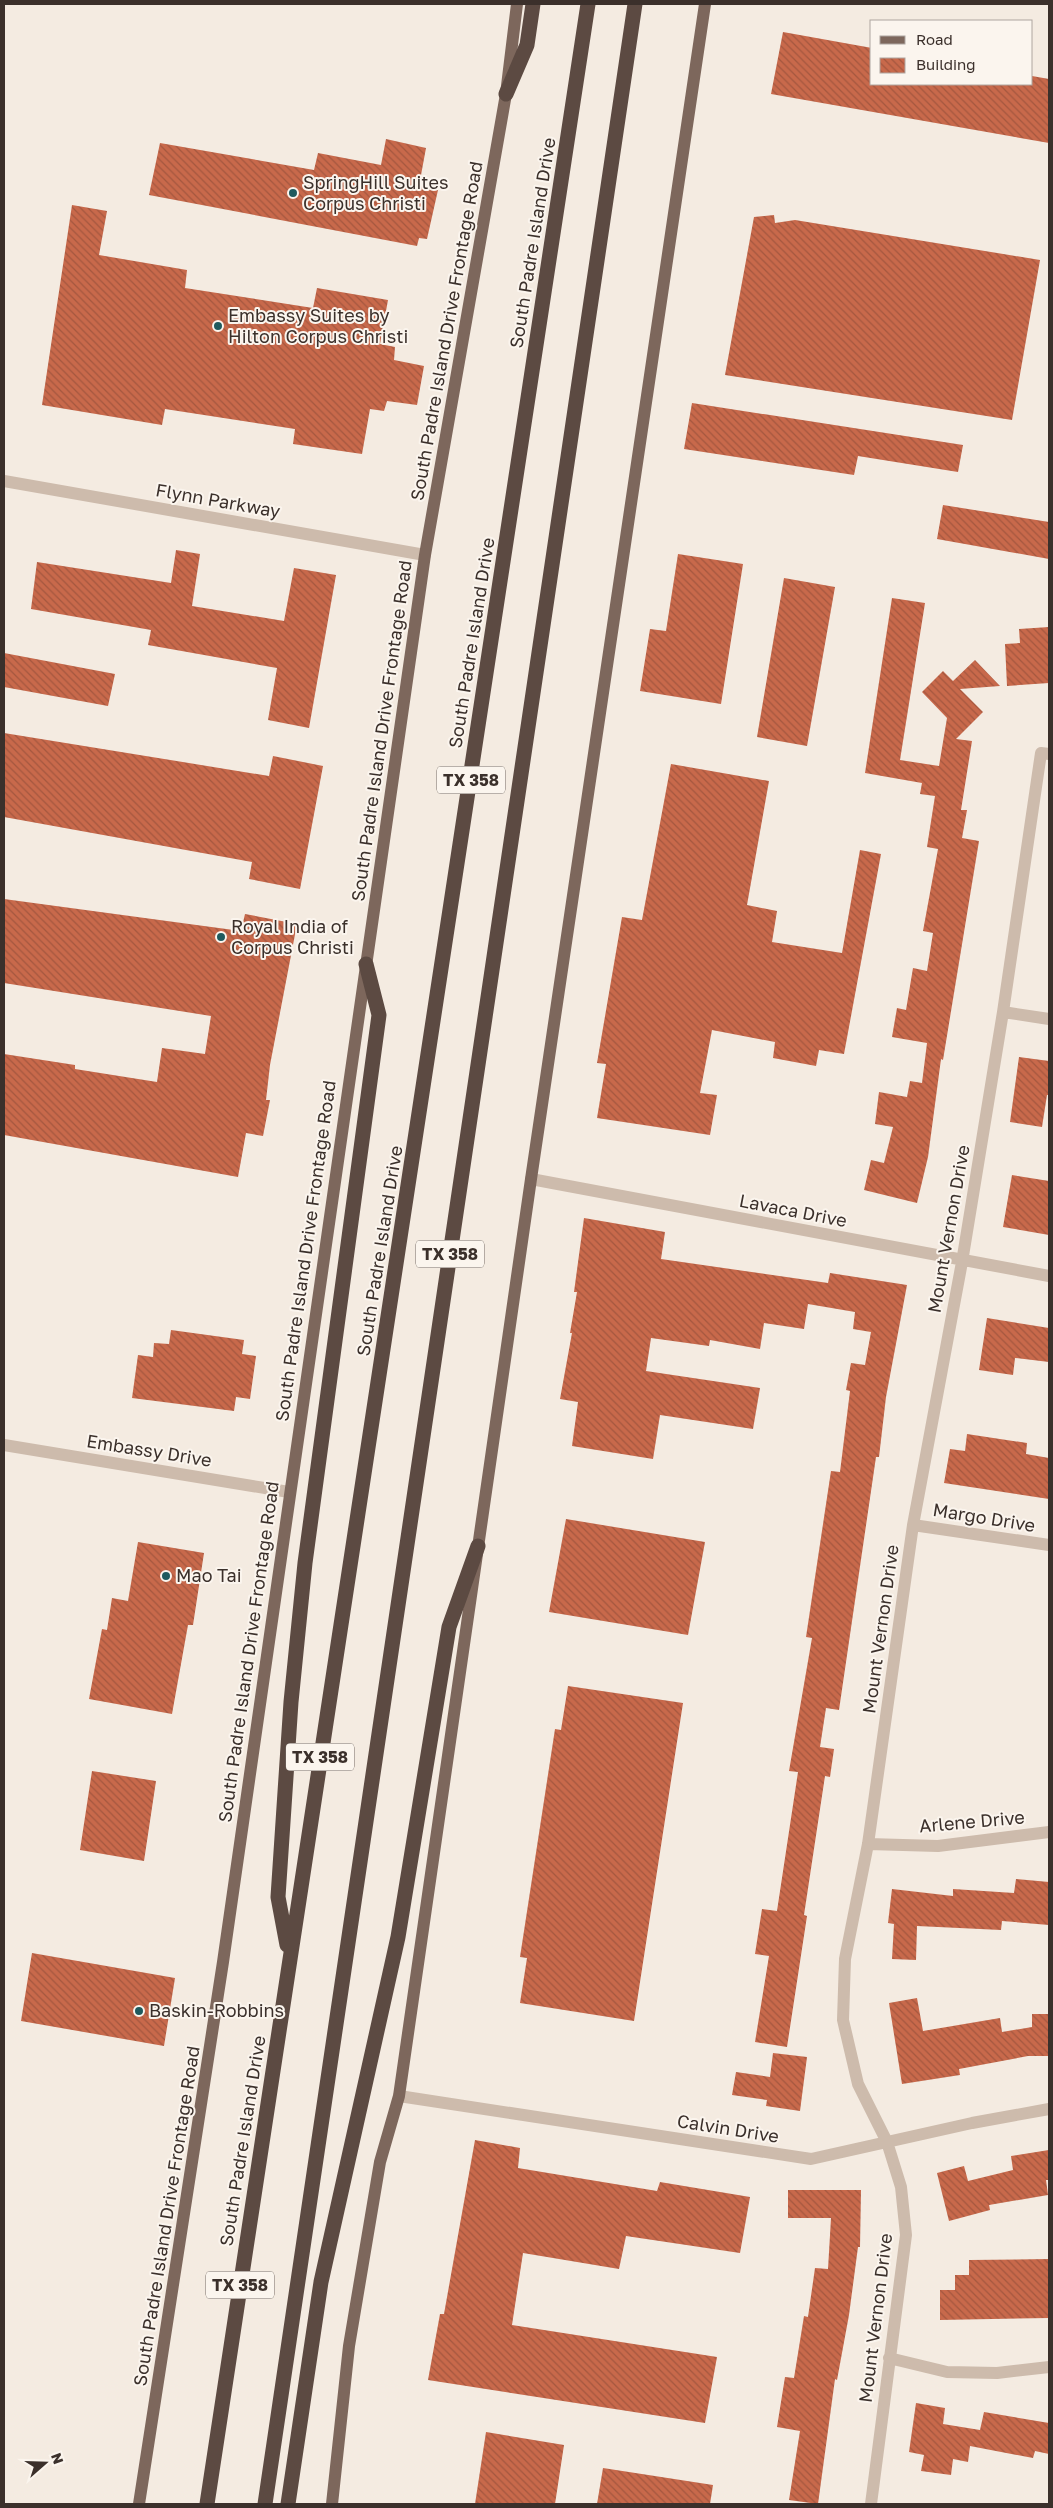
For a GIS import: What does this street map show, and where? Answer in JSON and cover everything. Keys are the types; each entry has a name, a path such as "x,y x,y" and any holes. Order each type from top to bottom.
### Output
{"highway":[{"path":"506,94 527,44 533,4"},
{"name":"South Padre Island Drive","path":"207,2504 350,1555 395,1279 588,4"},
{"name":"TX 358","path":"264,2504 635,4"},
{"path":"289,1959 278,1897 292,1702 305,1563 378,1015 366,964"},
{"path":"288,2504 321,2282 398,1937 449,1627 478,1546"}],"main road":[{"name":"South Padre Island Drive Frontage Road","path":"139,2504 221,1971 425,555 506,94 518,4"},
{"path":"332,2504 349,2346 380,2162 399,2096 531,1179 705,4"}],"street":[{"name":"Flynn Parkway","path":"4,481 425,555"},
{"name":"Mount Vernon Drive","path":"871,2504 906,2235 900,2187 887,2142 858,2084 843,2020 845,1959 868,1844 913,1525 962,1262 1045,753"},
{"path":"1003,1012 1049,1019"},
{"name":"Lavaca Drive","path":"531,1179 962,1262 1049,1276"},
{"name":"Embassy Drive","path":"4,1445 289,1492"},
{"name":"Margo Drive","path":"913,1525 1049,1545"},
{"name":"Arlene Drive","path":"868,1844 938,1846 1049,1832"},
{"name":"Calvin Drive","path":"399,2096 811,2159 1049,2109"},
{"path":"889,2358 947,2372 997,2373 1049,2367"}],"building":[{"path":"783,32 870,48 870,85 1033,85 1033,76 1049,79 1049,143 771,94"},
{"name":"SpringHill Suites Corpus Christi","path":"386,139 426,148 419,186 438,190 427,239 419,238 417,246 149,195 160,143 314,170 318,153 381,165"},
{"name":"Embassy Suites by Hilton Corpus Christi","path":"72,205 107,211 99,255 187,270 185,288 313,308 317,288 388,300 380,344 395,347 394,360 424,366 417,405 387,401 384,411 370,409 362,454 293,444 295,429 165,409 162,425 42,405"},
{"path":"774,215 775,223 795,220 1040,260 1012,420 725,375 754,217"},
{"path":"692,403 963,445 958,472 858,456 854,475 684,449"},
{"path":"943,505 1049,522 1049,559 937,539"},
{"path":"176,550 200,554 192,606 284,621 294,568 336,575 309,728 268,720 277,668 148,645 151,630 31,609 37,562 171,583"},
{"path":"678,554 743,564 721,704 640,691 650,629 666,631"},
{"path":"784,578 835,587 807,746 757,737"},
{"path":"892,598 925,603 900,760 939,766 947,718 922,692 943,671 953,681 975,660 1000,686 960,689 983,712 956,739 972,741 961,810 967,810 962,838 979,841 943,1060 941,1059 928,1157 917,1203 864,1190 871,1160 884,1163 893,1127 875,1124 879,1092 907,1097 910,1081 922,1083 927,1043 892,1037 897,1008 906,1010 913,968 927,971 933,933 923,931 938,849 927,847 935,796 920,794 922,783 865,773"},
{"path":"1049,627 1049,683 1007,686 1005,644 1020,643 1019,629"},
{"path":"4,653 115,674 108,706 4,687"},
{"path":"4,733 269,776 273,756 323,766 300,889 249,879 252,862 4,817"},
{"path":"671,764 769,781 747,905 777,911 772,942 842,953 860,850 881,854 844,1054 819,1050 816,1066 773,1058 775,1042 712,1030 700,1093 717,1095 710,1135 597,1118 606,1064 597,1063 622,917 642,920"},
{"path":"4,899 241,931 245,914 297,924 270,1065 266,1100 270,1100 263,1136 246,1133 238,1177 4,1135 4,1054 75,1065 75,1069 157,1082 162,1048 205,1054 211,1016 4,983"},
{"path":"1019,1057 1049,1061 1049,1095 1047,1095 1042,1127 1010,1122"},
{"path":"1012,1175 1049,1181 1049,1235 1003,1227"},
{"path":"584,1218 665,1232 661,1259 828,1283 830,1273 907,1285 886,1397 879,1457 876,1457 839,1710 826,1708 820,1747 834,1749 830,1777 825,1776 804,1915 807,1916 787,2047 755,2042 769,1956 755,1954 762,1909 777,1911 798,1772 789,1771 812,1638 806,1637 831,1471 840,1472 850,1391 846,1390 851,1363 865,1365 871,1332 853,1329 855,1312 808,1304 804,1329 764,1323 760,1349 710,1340 709,1346 651,1338 646,1371 760,1388 753,1429 660,1415 653,1459 572,1446 578,1402 560,1399 572,1333 570,1333 577,1292 574,1292"},
{"path":"987,1318 1049,1328 1049,1362 1015,1358 1013,1375 979,1370"},
{"path":"171,1330 244,1340 242,1354 256,1356 250,1399 236,1397 234,1411 132,1398 138,1355 153,1357 154,1343 169,1344"},
{"path":"967,1434 1027,1443 1026,1454 1049,1458 1049,1499 944,1483 950,1449 965,1451"},
{"path":"566,1519 705,1542 688,1635 549,1612"},
{"path":"138,1542 204,1553 193,1625 188,1625 172,1714 89,1699 102,1629 107,1630 112,1598 128,1601"},
{"path":"568,1686 683,1703 634,2021 520,2003 527,1958 520,1957 555,1729 561,1730"},
{"path":"92,1771 156,1781 144,1861 80,1850"},
{"path":"1016,1879 1049,1882 1049,1925 1002,1921 1001,1930 917,1926 916,1960 892,1959 894,1924 888,1923 892,1889 953,1896 953,1889 1014,1893"},
{"path":"32,1953 175,1978 164,2046 21,2021"},
{"path":"917,1998 923,2031 1000,2018 1002,2032 1032,2027 1032,2014 1049,2014 1049,2056 1028,2056 959,2069 960,2075 902,2084 889,2003"},
{"path":"773,2053 807,2057 800,2111 766,2106 767,2100 732,2095 736,2072 770,2077"},
{"path":"475,2140 520,2148 518,2168 657,2191 660,2182 750,2197 740,2253 626,2236 619,2269 523,2253 512,2325 717,2357 705,2423 428,2380 440,2314 444,2314"},
{"path":"1049,2150 1049,2180 1046,2180 1048,2195 989,2205 990,2210 949,2221 937,2173 964,2166 968,2181 1013,2170 1011,2156"},
{"path":"788,2190 861,2190 860,2247 858,2247 849,2315 837,2380 835,2379 818,2504 789,2500 800,2431 777,2427 785,2377 794,2378 804,2316 808,2317 815,2268 828,2269 831,2218 788,2218"},
{"path":"1049,2259 1049,2318 940,2320 940,2290 955,2290 955,2275 969,2275 969,2260"},
{"path":"916,2403 945,2408 943,2424 980,2430 984,2412 1049,2423 1049,2454 1035,2451 1033,2458 970,2446 968,2462 953,2459 951,2475 921,2471 924,2455 909,2452"},
{"path":"486,2432 564,2445 555,2504 475,2504"},
{"path":"603,2468 713,2485 710,2504 597,2504"}],"place":[{"name":"SpringHill Suites Corpus Christi","path":"293,193"},
{"name":"Embassy Suites by Hilton Corpus Christi","path":"218,326"},
{"name":"Royal India of Corpus Christi","path":"221,937"},
{"name":"Mao Tai","path":"166,1576"},
{"name":"Baskin-Robbins","path":"139,2011"}]}
